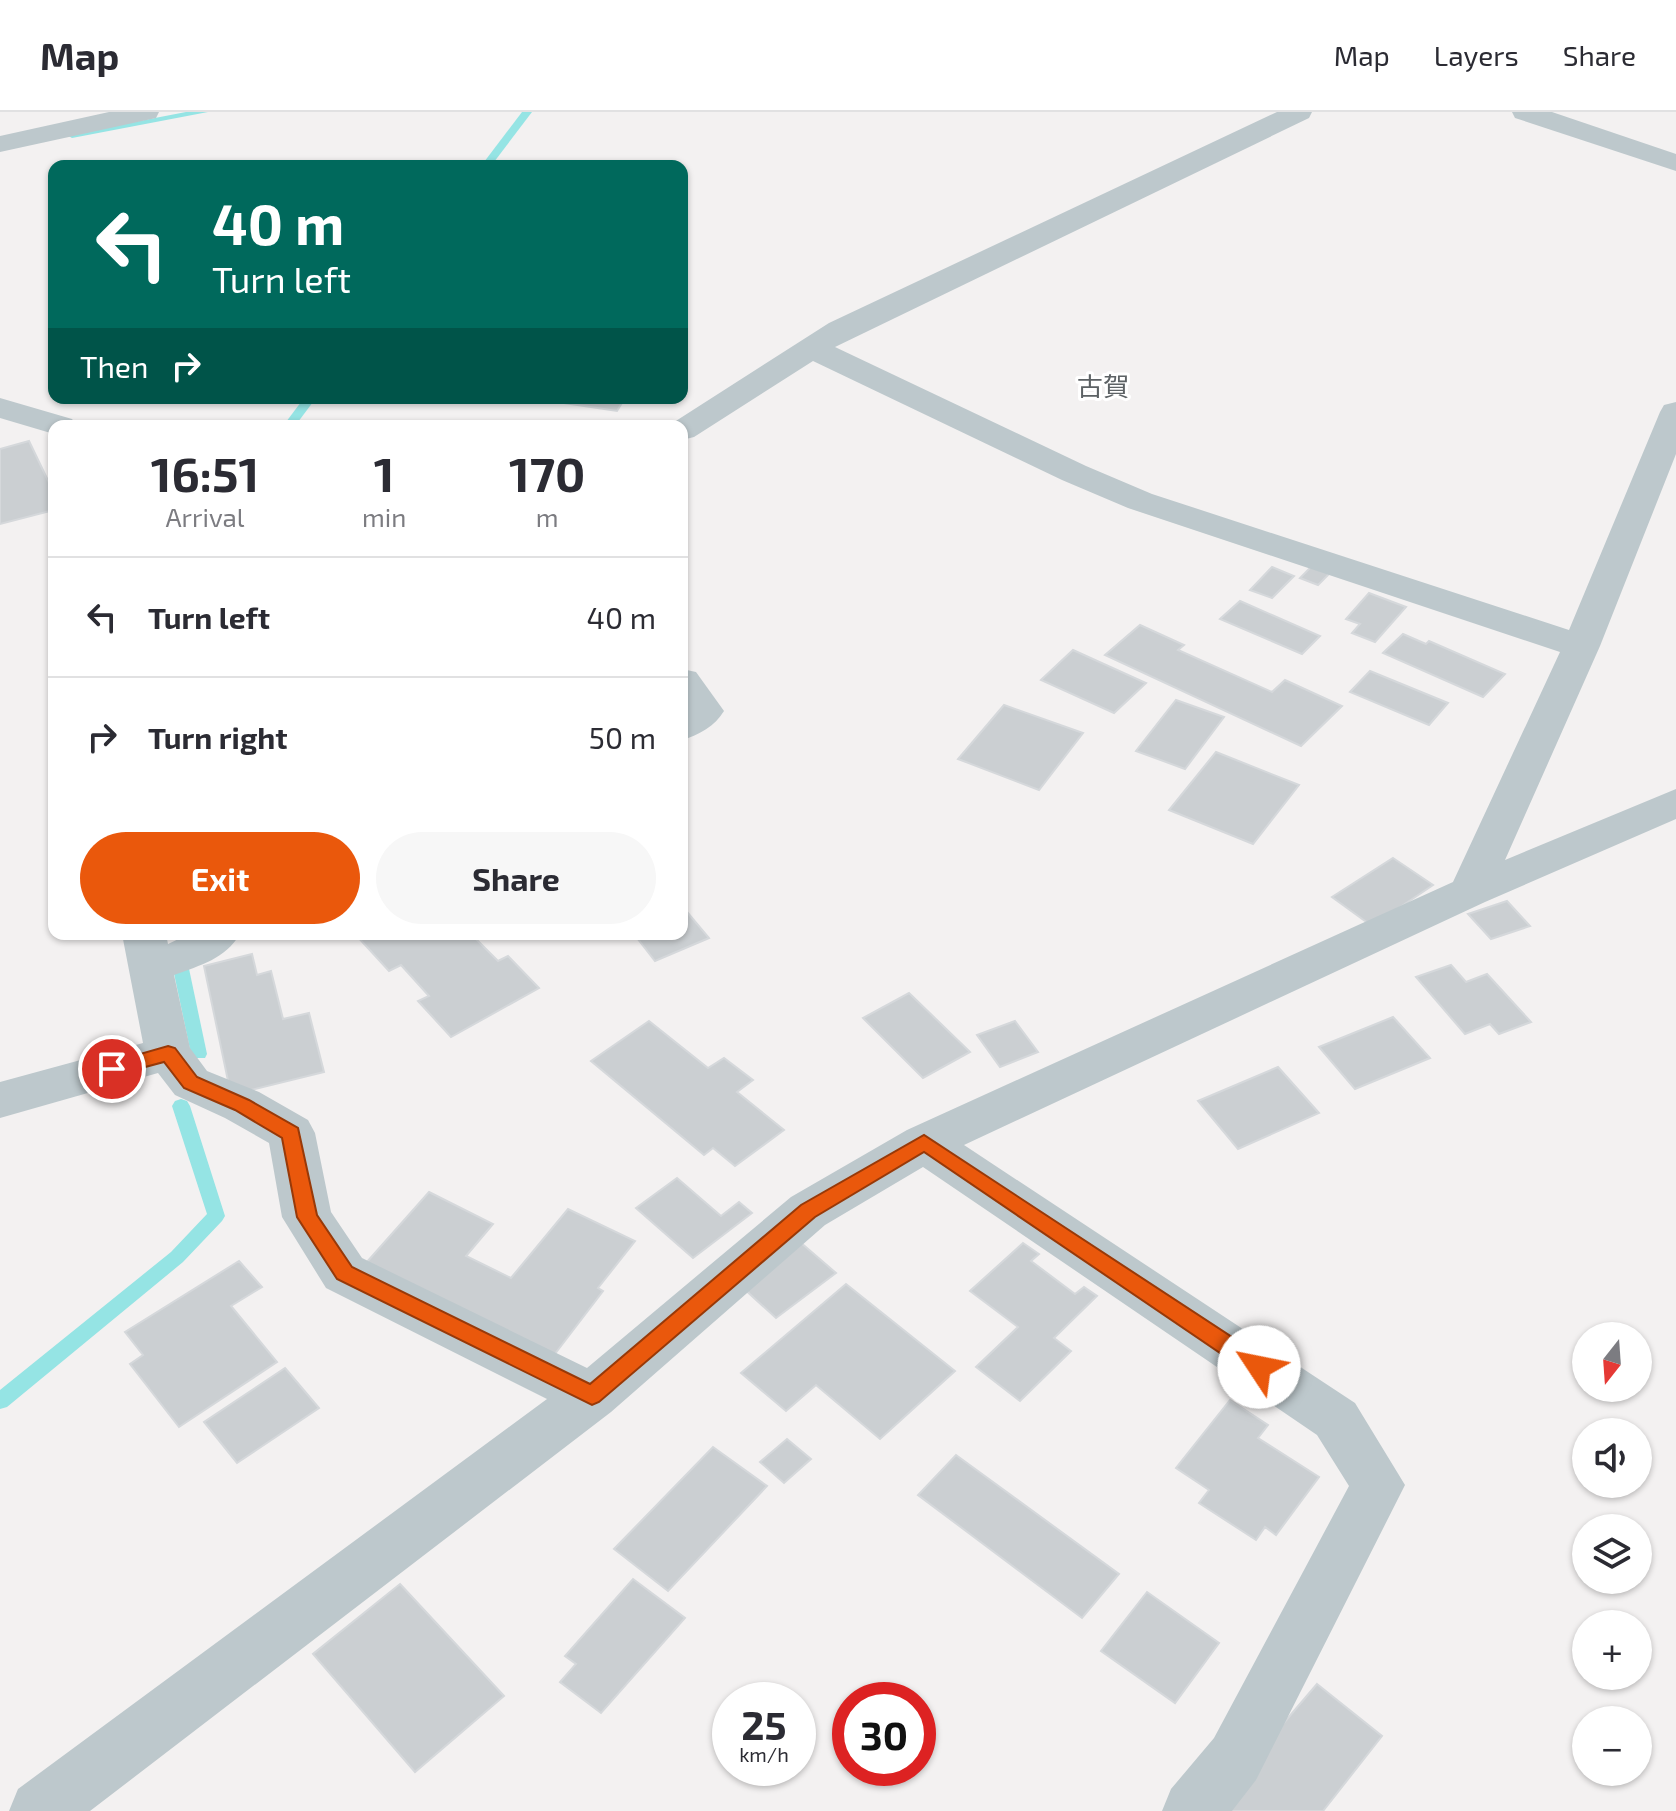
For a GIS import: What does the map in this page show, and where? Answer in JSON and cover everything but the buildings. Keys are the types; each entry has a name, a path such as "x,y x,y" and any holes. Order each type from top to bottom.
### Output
{"street":[{"path":"7,143 92,112"},
{"path":"7,143 146,112"},
{"path":"688,426 840,330 1299,112"},
{"path":"1525,112 1676,163"},
{"path":"1607,139 1662,130"},
{"path":"811,348 1074,473 1140,501 1581,646"},
{"path":"0,408 48,422"},
{"path":"1470,892 1581,646 1676,412"},
{"path":"688,689 705,711 688,723"},
{"path":"40,1811 592,1396 808,1211 924,1143 1470,892 1676,803"},
{"path":"211,940 200,949 147,951 168,1053 191,1083 242,1105 291,1133 307,1217 344,1273 592,1396"},
{"path":"0,1100 168,1053"},
{"path":"924,1143 1336,1419 1378,1485 1235,1759 1193,1811"}],"waterway":[{"path":"72,135 203,112"},
{"path":"491,160 527,112"},
{"path":"294,420 306,404"},
{"path":"180,964 199,1054"},
{"path":"0,1401 177,1257 216,1216 181,1106"}],"district":[{"name":"古賀","path":"1103,387"}],"route":[{"path":"112,1069 168,1053 191,1083 242,1105 291,1133 307,1217 344,1273 592,1396 808,1211 924,1143 1259,1367"}]}
